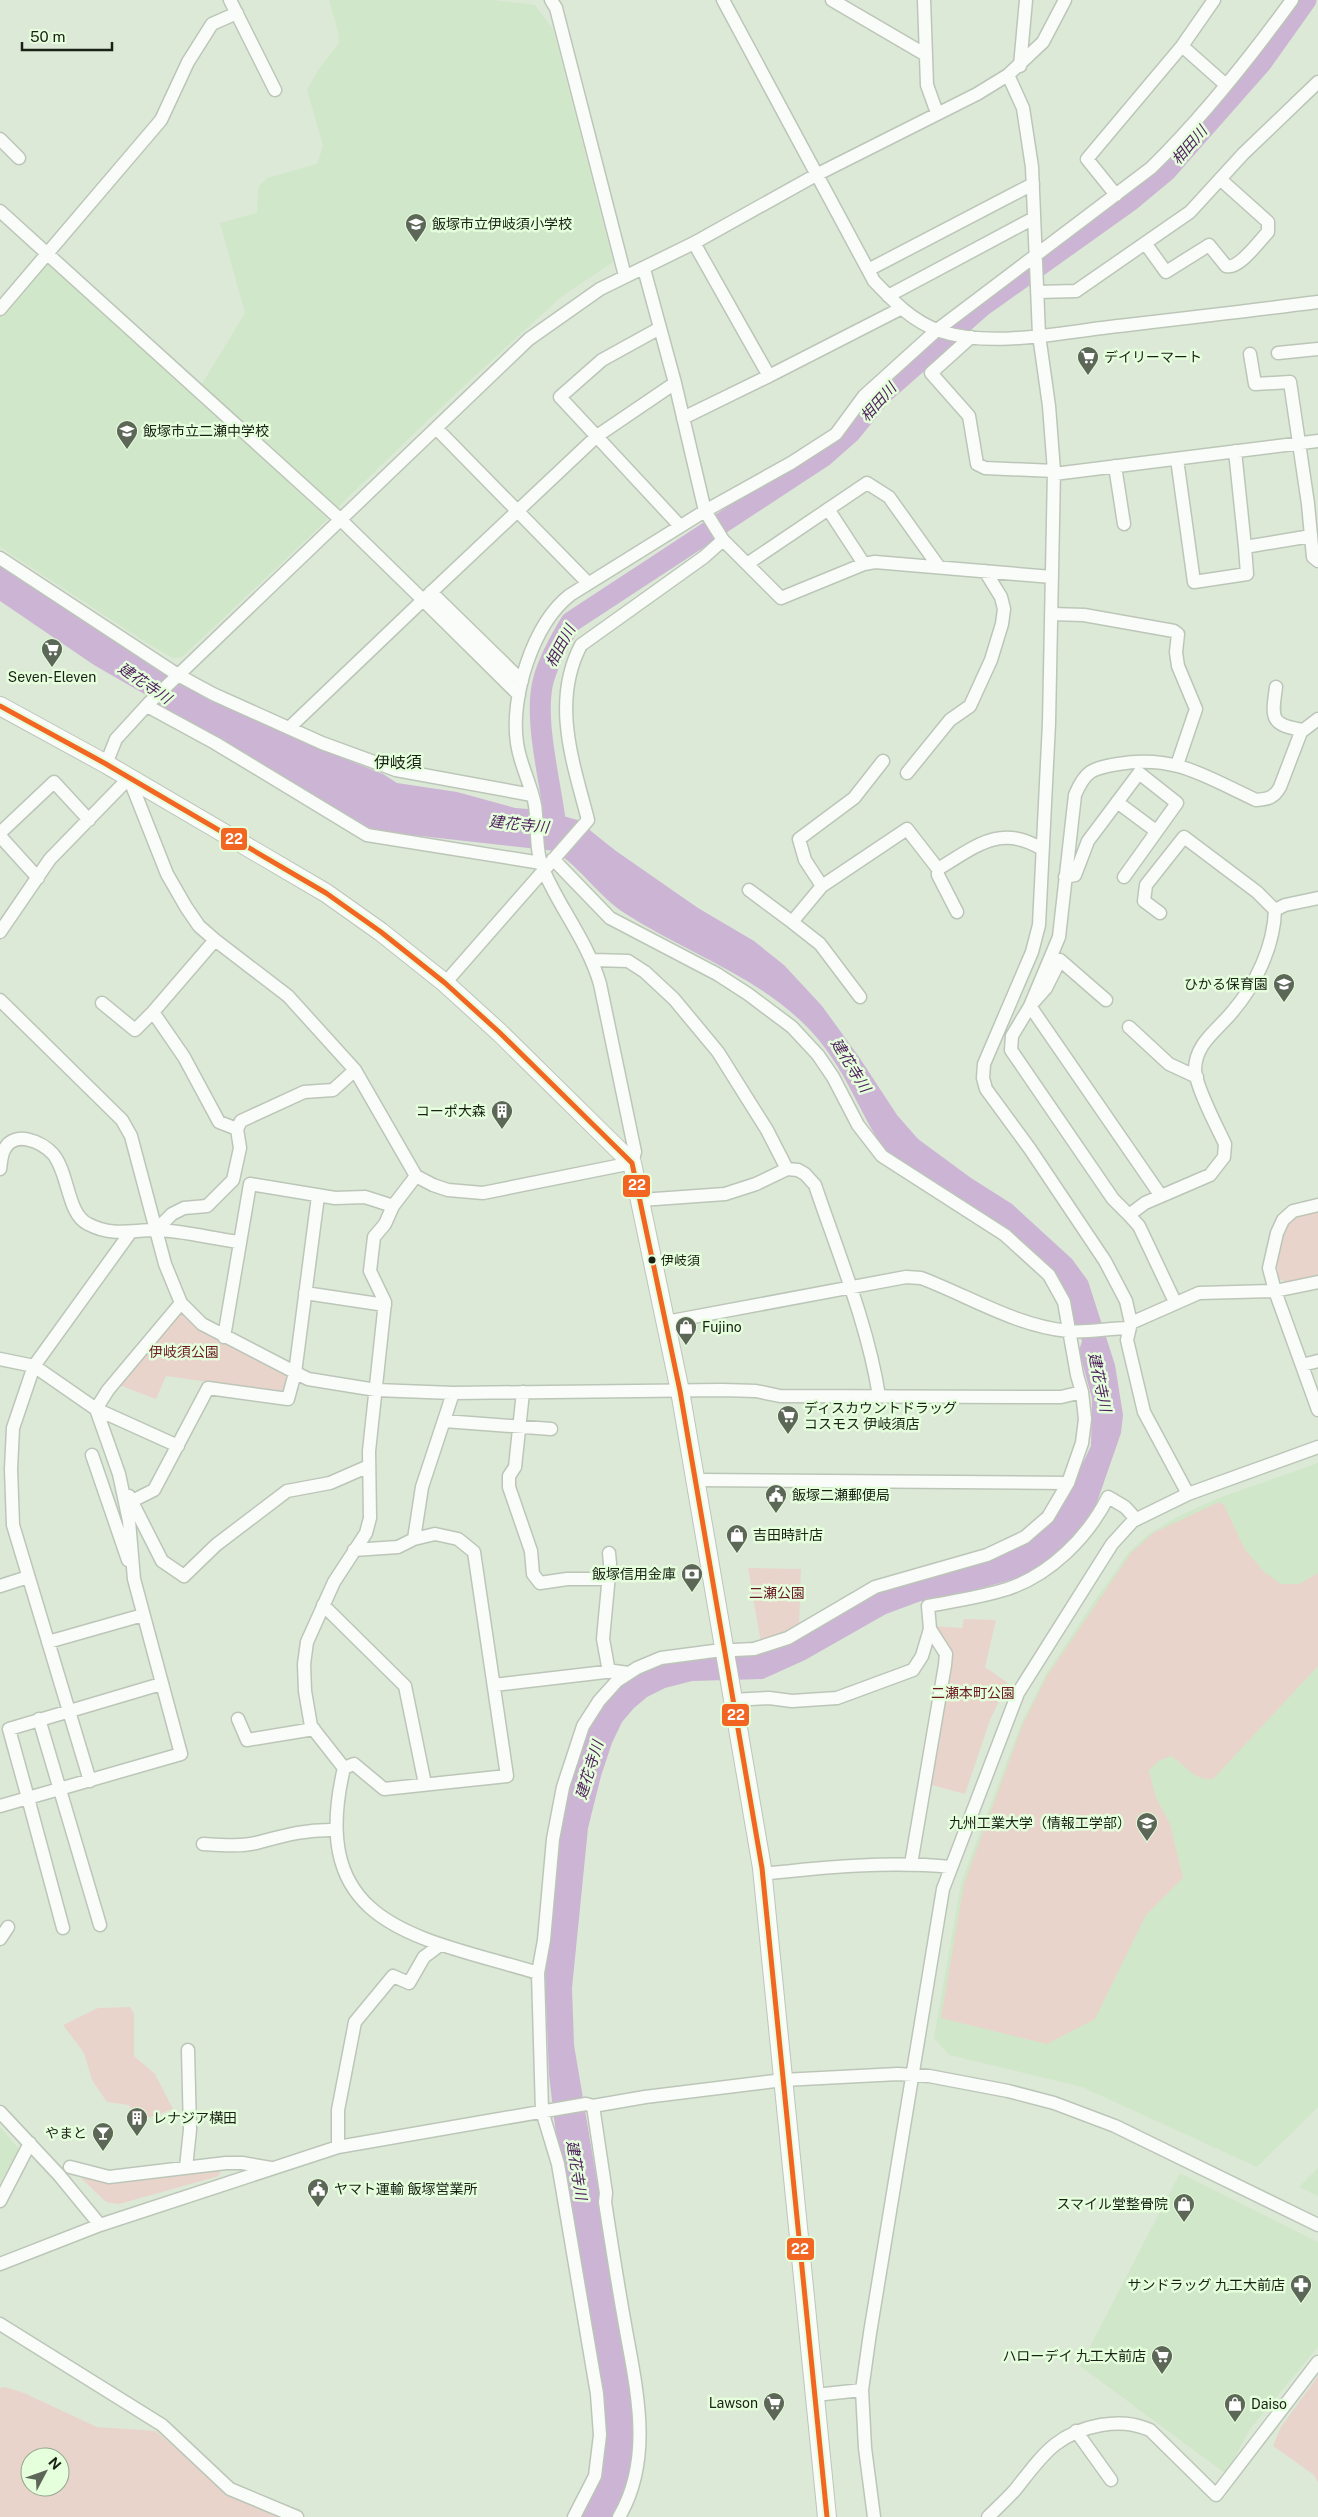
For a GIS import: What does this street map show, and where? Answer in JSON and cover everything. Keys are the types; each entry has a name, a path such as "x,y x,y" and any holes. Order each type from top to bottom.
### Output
{"highway":[{"path":"0,706 106,764 326,893 381,932 445,983 499,1032 632,1163 680,1391 762,1874 827,2517"}],"street":[{"path":"230,0 275,90"},
{"path":"723,0 874,282 900,309 939,331 968,337 1039,335 1318,302"},
{"path":"832,0 926,55"},
{"path":"924,0 927,85 937,113"},
{"path":"1020,66 1026,0"},
{"path":"106,764 116,739 148,705 529,339 580,302 625,276 644,269 694,243 816,176 977,94 1008,75 1020,66 1043,42 1065,0"},
{"path":"1116,195 1087,160 1182,46 1214,0"},
{"path":"0,932 50,859 129,778 167,874 195,920 215,940 288,996 355,1070 416,1176 432,1186 448,1190 483,1193 632,1163 634,1152 594,960 547,861 517,742 516,714 522,681 545,622 556,606 588,583 705,511 791,463 836,434 864,396 939,331 1151,168 1175,144 1226,85 1292,0"},
{"path":"555,3 625,276"},
{"path":"0,309 161,120 188,62 212,24 237,13"},
{"path":"1182,46 1226,85"},
{"path":"1008,75 1022,108 1033,184 1039,335 1049,406 1054,472 1052,577 1039,925 1032,952 984,1064 982,1078 986,1089 1030,1149 1105,1261 1126,1301 1130,1326 1127,1340 1144,1412 1188,1494"},
{"path":"1037,292 1076,291 1190,212 1220,179 1318,82"},
{"path":"0,138 19,158"},
{"path":"1145,243 1166,272 1209,244 1226,266 1234,266 1243,260 1268,232 1268,222 1220,179"},
{"path":"868,270 1033,184"},
{"path":"0,211 522,681"},
{"path":"888,296 1034,218"},
{"path":"694,243 769,376"},
{"path":"644,269 675,383 705,511 723,540 780,598 864,564 875,562 1052,577"},
{"path":"683,418 900,309"},
{"path":"660,328 602,360 560,397 680,526"},
{"path":"968,337 931,373 969,416 977,464 985,468 1054,472 1318,441"},
{"path":"1278,353 1318,350"},
{"path":"1250,354 1255,384 1290,382 1298,444 1313,503 1311,536 1313,557 1318,561"},
{"path":"289,728 597,436 675,383"},
{"path":"436,428 588,583"},
{"path":"1177,459 1194,582 1247,574 1246,547 1235,452"},
{"path":"1115,466 1124,524"},
{"path":"747,564 867,483 889,497 939,567"},
{"path":"828,509 864,564"},
{"path":"1246,547 1311,536"},
{"path":"445,983 547,861 588,820 569,748 564,712 573,660 581,645 591,636 704,557 723,540"},
{"path":"0,558 177,676 213,694 322,743 396,770 533,800"},
{"path":"907,773 950,720 970,706 991,660 1002,624 1004,609 1001,597 985,571"},
{"path":"427,596 519,695"},
{"path":"1051,614 1084,615 1105,621 1174,631 1178,634 1176,652 1178,666 1196,709 1177,765"},
{"path":"1276,687 1274,719 1285,728 1303,730"},
{"path":"148,705 215,743 342,822 367,834 547,861 610,918 717,974 748,994 792,1027 823,1062 858,1125 882,1156 1005,1235 1049,1275 1064,1302 1071,1331 1085,1419 1082,1443 1068,1483 1048,1517 1038,1528 1009,1546 987,1555 875,1587 788,1638 754,1649 661,1658 617,1681 599,1701 583,1726 563,1787 553,1839 544,1940 538,1973 546,2110 558,2164 597,2394 600,2426 594,2476 574,2517"},
{"path":"1176,1302 1139,1226 1113,1199 1011,1050 1012,1036 1030,1006 1059,937 1075,795 1080,782 1090,771 1101,766 1138,760 1159,761 1177,765 1256,800 1267,799 1275,795 1280,787 1303,730 1318,719"},
{"path":"822,886 805,860 799,839 854,798 883,761"},
{"path":"1065,877 1074,875 1088,841 1139,773 1176,803 1124,877"},
{"path":"38,878 0,835 54,782 89,820"},
{"path":"1117,802 1156,832"},
{"path":"792,922 822,886 907,829 938,869 938,875 957,912"},
{"path":"938,869 979,844 1001,838 1012,836 1026,840 1042,849"},
{"path":"1129,1215 1145,1202 1210,1175 1224,1157 1225,1144 1197,1078 1196,1057 1204,1041 1233,1012 1261,967 1275,923 1275,910 1258,892 1184,837 1146,885 1144,901 1160,913"},
{"path":"749,890 820,944 860,997"},
{"path":"1275,910 1286,904 1318,898"},
{"path":"102,1003 135,1030 154,1012 215,940"},
{"path":"594,960 628,961 645,972 674,999 718,1052 767,1130 788,1169"},
{"path":"1030,1006 1046,988 1060,960 1106,1000"},
{"path":"0,1000 122,1120 131,1136 165,1264 180,1303 202,1324 308,1380 376,1390 454,1393 756,1391 780,1396 1038,1397 1062,1396 1082,1392"},
{"path":"1030,1006 1161,1196"},
{"path":"154,1012 184,1057 218,1122 237,1129"},
{"path":"1129,1027 1169,1064 1197,1078"},
{"path":"156,1230 172,1214 184,1208 207,1206 234,1180 240,1148 237,1129 241,1121 304,1092 332,1090 355,1070"},
{"path":"0,1169 4,1150 8,1146 17,1140 30,1139 41,1143 62,1168 80,1218 100,1229 130,1233 156,1230 239,1242"},
{"path":"641,1200 725,1194 756,1184 788,1169 798,1170 806,1174 815,1185 850,1287 875,1373 878,1396"},
{"path":"344,1768 314,1729 305,1691 304,1664 307,1642 323,1606 334,1582 366,1533 370,1518 369,1466 386,1305 370,1271 374,1237 385,1224 393,1206 416,1176"},
{"path":"224,1337 250,1184 335,1198 355,1196 393,1206"},
{"path":"132,1501 154,1490 208,1388 288,1399 295,1373 318,1196"},
{"path":"1318,1205 1293,1211 1283,1220 1277,1233 1269,1268 1274,1291 1318,1410"},
{"path":"90,1781 13,1525 11,1469 13,1428 34,1366 130,1233"},
{"path":"666,1322 906,1277 920,1278 1021,1320 1071,1331 1130,1326 1176,1302 1199,1293 1274,1291 1318,1282"},
{"path":"305,1293 386,1305"},
{"path":"96,1409 108,1390 180,1303"},
{"path":"0,1359 34,1366 96,1409 178,1446"},
{"path":"1302,1365 1318,1361"},
{"path":"523,1392 515,1467 509,1476 510,1487 530,1551 535,1579 540,1583 567,1579 608,1579"},
{"path":"414,1539 422,1487 454,1393"},
{"path":"96,1409 118,1474 129,1520 134,1579"},
{"path":"444,1422 551,1429"},
{"path":"874,2517 865,2448 862,2390 942,1889 1018,1693 1112,1544 1136,1519 1188,1494 1318,1447"},
{"path":"0,1806 181,1754 134,1579 92,1455"},
{"path":"118,1474 162,1561 184,1576 216,1544 287,1491 330,1483 369,1466"},
{"path":"696,1480 1068,1483"},
{"path":"732,1700 770,1698 792,1701 837,1698 914,1670 922,1656 930,1629 928,1606 1008,1589 1030,1579 1048,1567 1087,1531 1099,1516 1108,1497 1125,1507 1136,1519"},
{"path":"344,1768 354,1764 384,1789 507,1776 474,1552 458,1539 435,1534 414,1539 398,1547 354,1550"},
{"path":"609,1553 603,1639 609,1672"},
{"path":"0,1586 28,1577"},
{"path":"323,1606 405,1686 425,1784"},
{"path":"48,1642 143,1615"},
{"path":"911,1864 946,1654 930,1629"},
{"path":"494,1685 609,1672 628,1674"},
{"path":"64,1928 9,1729 161,1684"},
{"path":"39,1719 61,1788 100,1925"},
{"path":"238,1719 247,1740 314,1729"},
{"path":"344,1768 337,1796 336,1841 344,1876 356,1895 376,1915 440,1945 538,1973"},
{"path":"203,1844 260,1843 270,1838 311,1829 336,1830"},
{"path":"762,1874 813,1868 911,1864 951,1867"},
{"path":"0,1939 8,1927"},
{"path":"338,2147 338,2110 355,2022 393,1976 410,1983 424,1957 440,1945"},
{"path":"186,2168 190,2130 188,2050"},
{"path":"0,2264 100,2225 338,2147 546,2110 645,2097 783,2080 898,2074 1008,2091 1063,2106 1115,2126 1318,2225"},
{"path":"590,2105 606,2193 605,2202 640,2415 637,2465 625,2507 619,2517"},
{"path":"0,2112 30,2143 100,2225"},
{"path":"0,2201 30,2143"},
{"path":"70,2167 109,2176 234,2163 274,2169"},
{"path":"0,2324 162,2425 230,2489 297,2517"},
{"path":"988,2517 1014,2491 1038,2458 1061,2438 1076,2431 1118,2422 1137,2425 1150,2430 1216,2495 1318,2362"},
{"path":"815,2395 862,2390"},
{"path":"1076,2431 1111,2480"}],"shaded area":[{"name":"飯塚市立伊岐須小学校","path":"329,0 494,0 535,5 553,29 613,262 561,297 452,397 338,507 331,505 200,387 245,313 220,223 257,213 258,189 261,184 267,178 317,164 323,146 307,90 319,69 339,43 338,31"},
{"name":"飯塚市立二瀬中学校","path":"46,263 50,264 181,382 328,519 182,657 173,658 147,643 0,547 0,317"},
{"name":"九州工業大学（情報工学部）","path":"1318,1463 1318,2107 1257,2167 1082,2087 949,2055 934,2038 961,1883 1021,1724 1045,1676 1093,1603 1129,1552 1150,1533 1179,1516 1216,1499"},
{"path":"0,2127 19,2149 0,2183"},
{"path":"1318,2168 1318,2196 1299,2187"},
{"path":"1180,2173 1318,2242 1318,2347 1250,2429 1226,2474 1080,2366"}],"green space":[{"path":"1318,1211 1318,1275 1286,1282 1279,1279 1277,1263 1279,1245 1289,1222 1297,1215"},
{"name":"伊岐須公園","path":"179,1312 200,1330 291,1377 286,1393 166,1376 156,1399 119,1385"},
{"path":"1219,1502 1224,1505 1244,1548 1264,1572 1281,1584 1299,1584 1318,1573 1318,1666 1213,1779 1201,1778 1195,1775 1171,1756 1158,1761 1149,1771 1156,1798 1170,1824 1183,1878 1146,1915 1095,2019 1047,2044 941,2018 964,1884 1023,1724 1047,1676 1131,1553 1153,1533"},
{"name":"二瀬公園","path":"748,1568 801,1569 799,1628 761,1643"},
{"name":"二瀬本町公園","path":"964,1619 996,1620 985,1667 1008,1683 990,1720 965,1794 928,1784 948,1672 934,1626 962,1628"},
{"path":"130,2007 134,2014 134,2056 155,2074 173,2109 137,2122 129,2105 107,2102 92,2080 84,2053 63,2025 98,2008"},
{"path":"221,2169 219,2176 119,2204 106,2202 81,2178 103,2180"},
{"path":"1318,2376 1318,2483 1314,2475 1273,2446 1281,2427"},
{"path":"5,2387 24,2393 97,2427 156,2431 229,2494 281,2517 0,2517 0,2388"}],"water":[{"name":"建花寺川","path":"0,566 127,649 286,732 383,774 397,783 457,792 515,808 542,810 581,821 616,851 698,908 754,941 784,965 822,1006 859,1057 897,1115 918,1139 971,1178 1012,1204 1072,1259 1088,1281 1115,1365 1123,1415 1121,1433 1096,1505 1075,1536 1041,1566 1025,1576 938,1600 921,1601 886,1614 805,1660 763,1679 692,1681 665,1688 647,1697 634,1708 622,1722 612,1743 601,1776 588,1828 572,1988 574,2045 636,2412 633,2463 614,2517 580,2517 592,2497 600,2476 595,2355 555,2126 549,2075 545,1976 559,1840 567,1793 587,1731 610,1694 643,1670 669,1660 756,1653 885,1588 942,1573 1046,1524 1061,1508 1091,1446 1092,1398 1079,1351 1082,1341 1058,1280 893,1159 877,1138 844,1077 825,1047 801,1021 781,1004 738,976 626,914 607,900 574,866 555,851 376,831 348,817 160,707 146,695 94,665 0,601"}],"waterway":[{"name":"相田川","path":"556,828 541,732 541,694 549,663 571,622 824,456 850,433 881,395 981,307 1130,201 1166,171 1262,62 1306,0"}],"transit line":[{"name":"22","path":"0,706 106,764 326,893 381,932 445,983 499,1032 632,1163 680,1391 762,1868 827,2517"}],"place":[{"name":"飯塚市立伊岐須小学校","path":"416,243"},
{"name":"デイリーマート","path":"1088,376"},
{"name":"飯塚市立二瀬中学校","path":"127,450"},
{"name":"Seven-Eleven","path":"52,668"},
{"name":"ひかる保育園","path":"1284,1003"},
{"name":"コーポ大森","path":"502,1130"},
{"name":"伊岐須","path":"652,1260"},
{"name":"Fujino","path":"686,1346"},
{"name":"ディスカウントドラッグ コスモス 伊岐須店","path":"788,1435"},
{"name":"飯塚二瀬郵便局","path":"776,1514"},
{"name":"吉田時計店","path":"737,1554"},
{"name":"飯塚信用金庫","path":"692,1593"},
{"name":"九州工業大学（情報工学部）","path":"1147,1842"},
{"name":"レナジア横田","path":"137,2137"},
{"name":"やまと","path":"103,2152"},
{"name":"ヤマト運輸 飯塚営業所","path":"318,2208"},
{"name":"スマイル堂整骨院","path":"1184,2223"},
{"name":"サンドラッグ 九工大前店","path":"1301,2304"},
{"name":"ハローデイ 九工大前店","path":"1162,2375"},
{"name":"Lawson","path":"774,2422"},
{"name":"Daiso","path":"1235,2423"}],"district":[{"name":"伊岐須","path":"398,762"}]}
